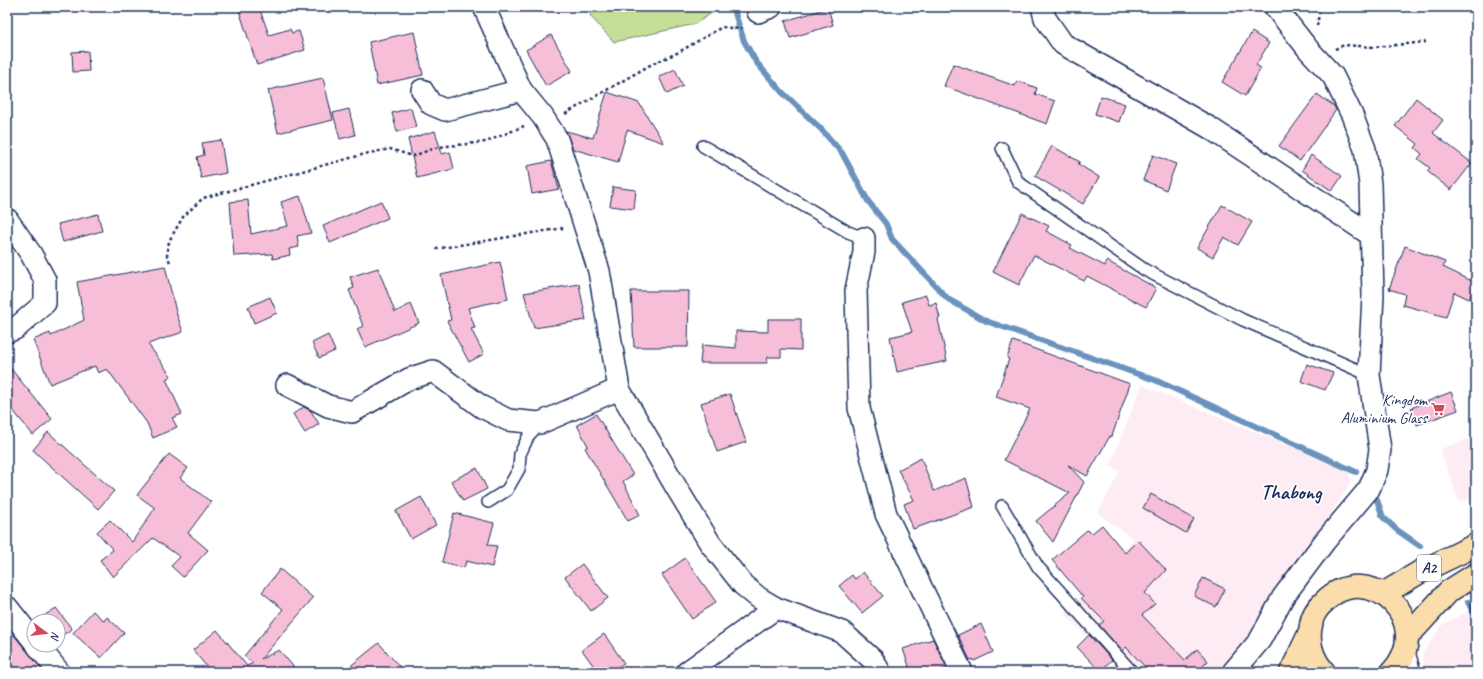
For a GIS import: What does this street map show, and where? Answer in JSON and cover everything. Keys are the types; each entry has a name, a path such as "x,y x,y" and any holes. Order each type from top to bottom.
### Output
{"main road":[{"name":"A2","path":"1383,594 1420,572 1476,545"},
{"name":"A2","path":"1392,672 1407,654 1449,591 1476,574"},
{"path":"1291,672 1309,634 1312,619 1319,607 1329,597 1341,590 1355,587 1370,588 1383,594 1393,602 1401,612 1405,624 1407,654"},
{"path":"1309,634 1310,649 1316,663 1324,672"}],"street":[{"path":"484,7 521,90 545,120 557,139 586,224 599,271 619,389 710,543 743,585 759,598 776,608 842,632 873,660 880,672"},
{"path":"1042,7 1045,18 1063,44 1210,128 1371,235"},
{"path":"1233,672 1260,640 1283,597 1324,542 1369,489 1378,470 1380,449 1369,375 1373,295 1370,184 1365,149 1352,115 1333,76 1275,7"},
{"path":"422,90 431,104 445,110 521,90"},
{"path":"7,219 31,254 45,280 45,303 15,328 7,332"},
{"path":"864,238 864,252 856,290 859,408 886,514 962,672"},
{"path":"287,385 328,406 352,412 409,379 433,371 482,407 508,420 540,423 619,389"},
{"path":"7,607 26,631"},
{"path":"687,672 776,608"},
{"path":"43,653 58,672"}],"lane":[{"path":"703,146 848,232 864,238"},
{"path":"1002,148 1018,182 1145,270 1243,320 1369,375"},
{"path":"488,502 507,490 519,469 520,454 529,435 540,423"},
{"path":"1002,506 1038,567 1132,672"}],"path":[{"path":"170,262 167,256 169,241 182,217 203,198 369,153 390,149 413,156 438,147 486,142 545,120 563,115 652,64 677,53 722,27 740,29 765,10"},
{"path":"1317,57 1344,45 1375,47 1426,42"},
{"path":"436,249 586,224"},
{"path":"415,668 419,672"}],"shaded area":[{"path":"1142,385 1349,471 1351,483 1244,648 1221,672 1104,672 1114,663 1064,613 1134,539 1098,513 1120,471 1110,466"},
{"path":"1476,437 1476,497 1459,502 1440,449"},
{"path":"1476,607 1476,672 1424,672 1423,653 1442,625"}],"green space":[{"path":"588,7 721,7 695,24 614,42 591,17"}],"building":[{"path":"238,7 259,7 269,35 290,29 292,33 299,31 305,50 257,65"},
{"path":"828,8 833,25 790,38 785,21"},
{"path":"414,32 423,75 377,85 369,42"},
{"path":"1252,32 1269,43 1256,65 1261,68 1245,96 1222,82"},
{"path":"551,35 572,71 546,86 526,50"},
{"path":"88,51 89,71 73,72 72,52"},
{"path":"953,64 1015,86 1017,81 1037,88 1035,94 1055,101 1047,124 944,86"},
{"path":"675,69 683,86 667,94 659,77"},
{"path":"323,78 333,120 278,133 268,90"},
{"path":"607,92 639,103 664,143 627,130 618,162 573,149 566,131 593,138"},
{"path":"1317,94 1334,106 1336,110 1300,161 1279,146"},
{"path":"1101,96 1125,104 1119,122 1095,114"},
{"path":"1416,98 1443,120 1433,133 1472,163 1451,190 1427,171 1430,168 1418,159 1422,154 1415,148 1418,144 1395,126"},
{"path":"411,108 416,127 397,132 392,113"},
{"path":"349,109 355,135 340,139 333,113"},
{"path":"435,131 442,154 450,152 454,169 417,178 408,139"},
{"path":"221,140 226,173 201,178 197,157 204,155 202,143"},
{"path":"1052,146 1080,162 1078,164 1099,177 1083,204 1035,176"},
{"path":"1153,155 1176,164 1166,190 1143,180"},
{"path":"1311,155 1342,176 1332,191 1302,170"},
{"path":"551,161 559,189 532,194 527,166"},
{"path":"613,187 636,190 634,209 610,206"},
{"path":"300,196 311,233 297,236 299,247 289,249 290,255 273,259 272,254 234,256 230,202 248,200 251,234 288,226 281,202"},
{"path":"381,201 388,218 330,243 323,226"},
{"path":"1222,205 1252,222 1238,245 1224,237 1213,257 1197,248"},
{"path":"1022,213 1049,226 1046,231 1072,245 1070,248 1105,266 1107,261 1156,288 1146,307 1087,276 1084,281 1034,255 1019,285 993,272"},
{"path":"98,214 102,231 63,242 58,224"},
{"path":"1405,246 1445,262 1443,267 1476,283 1469,299 1454,292 1446,317 1403,305 1405,294 1389,289"},
{"path":"500,262 508,299 468,308 475,328 471,329 484,354 469,362 447,321 451,320 441,275"},
{"path":"165,266 176,312 183,332 148,344 171,376 166,379 182,414 172,418 177,427 153,438 147,423 107,369 98,373 95,366 50,384 33,340 50,333 51,336 84,320 77,282"},
{"path":"378,268 395,312 411,304 419,323 365,347 357,329 363,326 349,290 354,288 350,277"},
{"path":"579,284 586,320 534,328 524,293"},
{"path":"631,291 689,291 688,347 634,347"},
{"path":"926,295 929,305 936,303 947,361 897,372 890,337 912,332 902,302"},
{"path":"270,297 277,313 254,323 248,307"},
{"path":"768,319 801,319 801,350 781,349 781,357 768,357 767,363 700,363 702,345 736,348 736,331 768,332"},
{"path":"328,335 335,351 319,358 312,343"},
{"path":"1013,341 1130,384 1112,436 1110,436 1087,476 1068,465 1084,482 1053,542 1036,521 1070,493 1004,460 1030,409 996,397 1009,359 1007,358"},
{"path":"7,364 52,419 33,435 7,403"},
{"path":"1307,364 1333,373 1325,390 1301,381"},
{"path":"1451,392 1458,410 1417,425 1411,408"},
{"path":"730,394 746,442 717,452 701,403"},
{"path":"304,407 311,411 319,424 305,433 293,414"},
{"path":"596,414 633,475 623,481 640,515 628,521 585,448 588,446 577,425"},
{"path":"48,432 114,491 98,509 33,450"},
{"path":"169,454 188,468 180,478 211,502 188,533 208,550 183,577 171,566 180,557 153,538 113,577 100,560 113,550 97,532 110,520 132,542 155,508 137,495"},
{"path":"921,458 934,491 966,478 974,507 913,529 904,504 914,500 898,470"},
{"path":"477,468 487,489 463,501 451,481"},
{"path":"1151,494 1194,519 1186,533 1143,508"},
{"path":"421,497 436,525 411,539 396,511"},
{"path":"454,513 494,523 488,545 497,546 492,567 466,561 464,568 442,562"},
{"path":"1102,525 1125,553 1138,540 1166,570 1145,593 1155,604 1142,615 1185,660 1197,649 1208,661 1197,672 1150,672 1126,647 1122,651 1099,625 1104,621 1081,598 1083,597 1052,560 1087,530 1091,534"},
{"path":"685,558 716,602 692,619 662,575"},
{"path":"582,564 608,598 591,611 565,577"},
{"path":"280,569 313,598 261,659 279,650 298,672 211,672 193,650 217,630 247,666 253,663 244,656 283,609 262,592"},
{"path":"863,572 883,596 862,613 839,586 852,575 855,579"},
{"path":"1203,578 1225,589 1216,607 1194,596"},
{"path":"56,608 60,613 48,613"},
{"path":"93,611 104,621 107,617 124,633 101,658 73,633"},
{"path":"66,621 72,629 66,633"},
{"path":"981,624 993,652 974,661 973,659 970,660 958,635"},
{"path":"604,634 624,663 611,672 598,672 582,650"},
{"path":"14,635 26,650 26,653 29,653 44,672 7,672 7,640"},
{"path":"1089,635 1112,660 1100,671 1077,647"},
{"path":"933,639 947,668 935,672 911,672 903,649"},
{"path":"379,643 404,672 343,672"}],"waterway":[{"path":"733,7 744,41 756,62 782,92 821,129 842,153 868,201 886,224 892,239 948,299 986,321 1155,380 1356,472"},
{"path":"1377,500 1383,517 1397,530 1420,546"},
{"path":"1468,602 1476,617"}],"place":[{"name":"Kingdom Aluminium Glass","path":"1438,409"}],"district":[{"name":"Thabong","path":"1291,492"}]}
